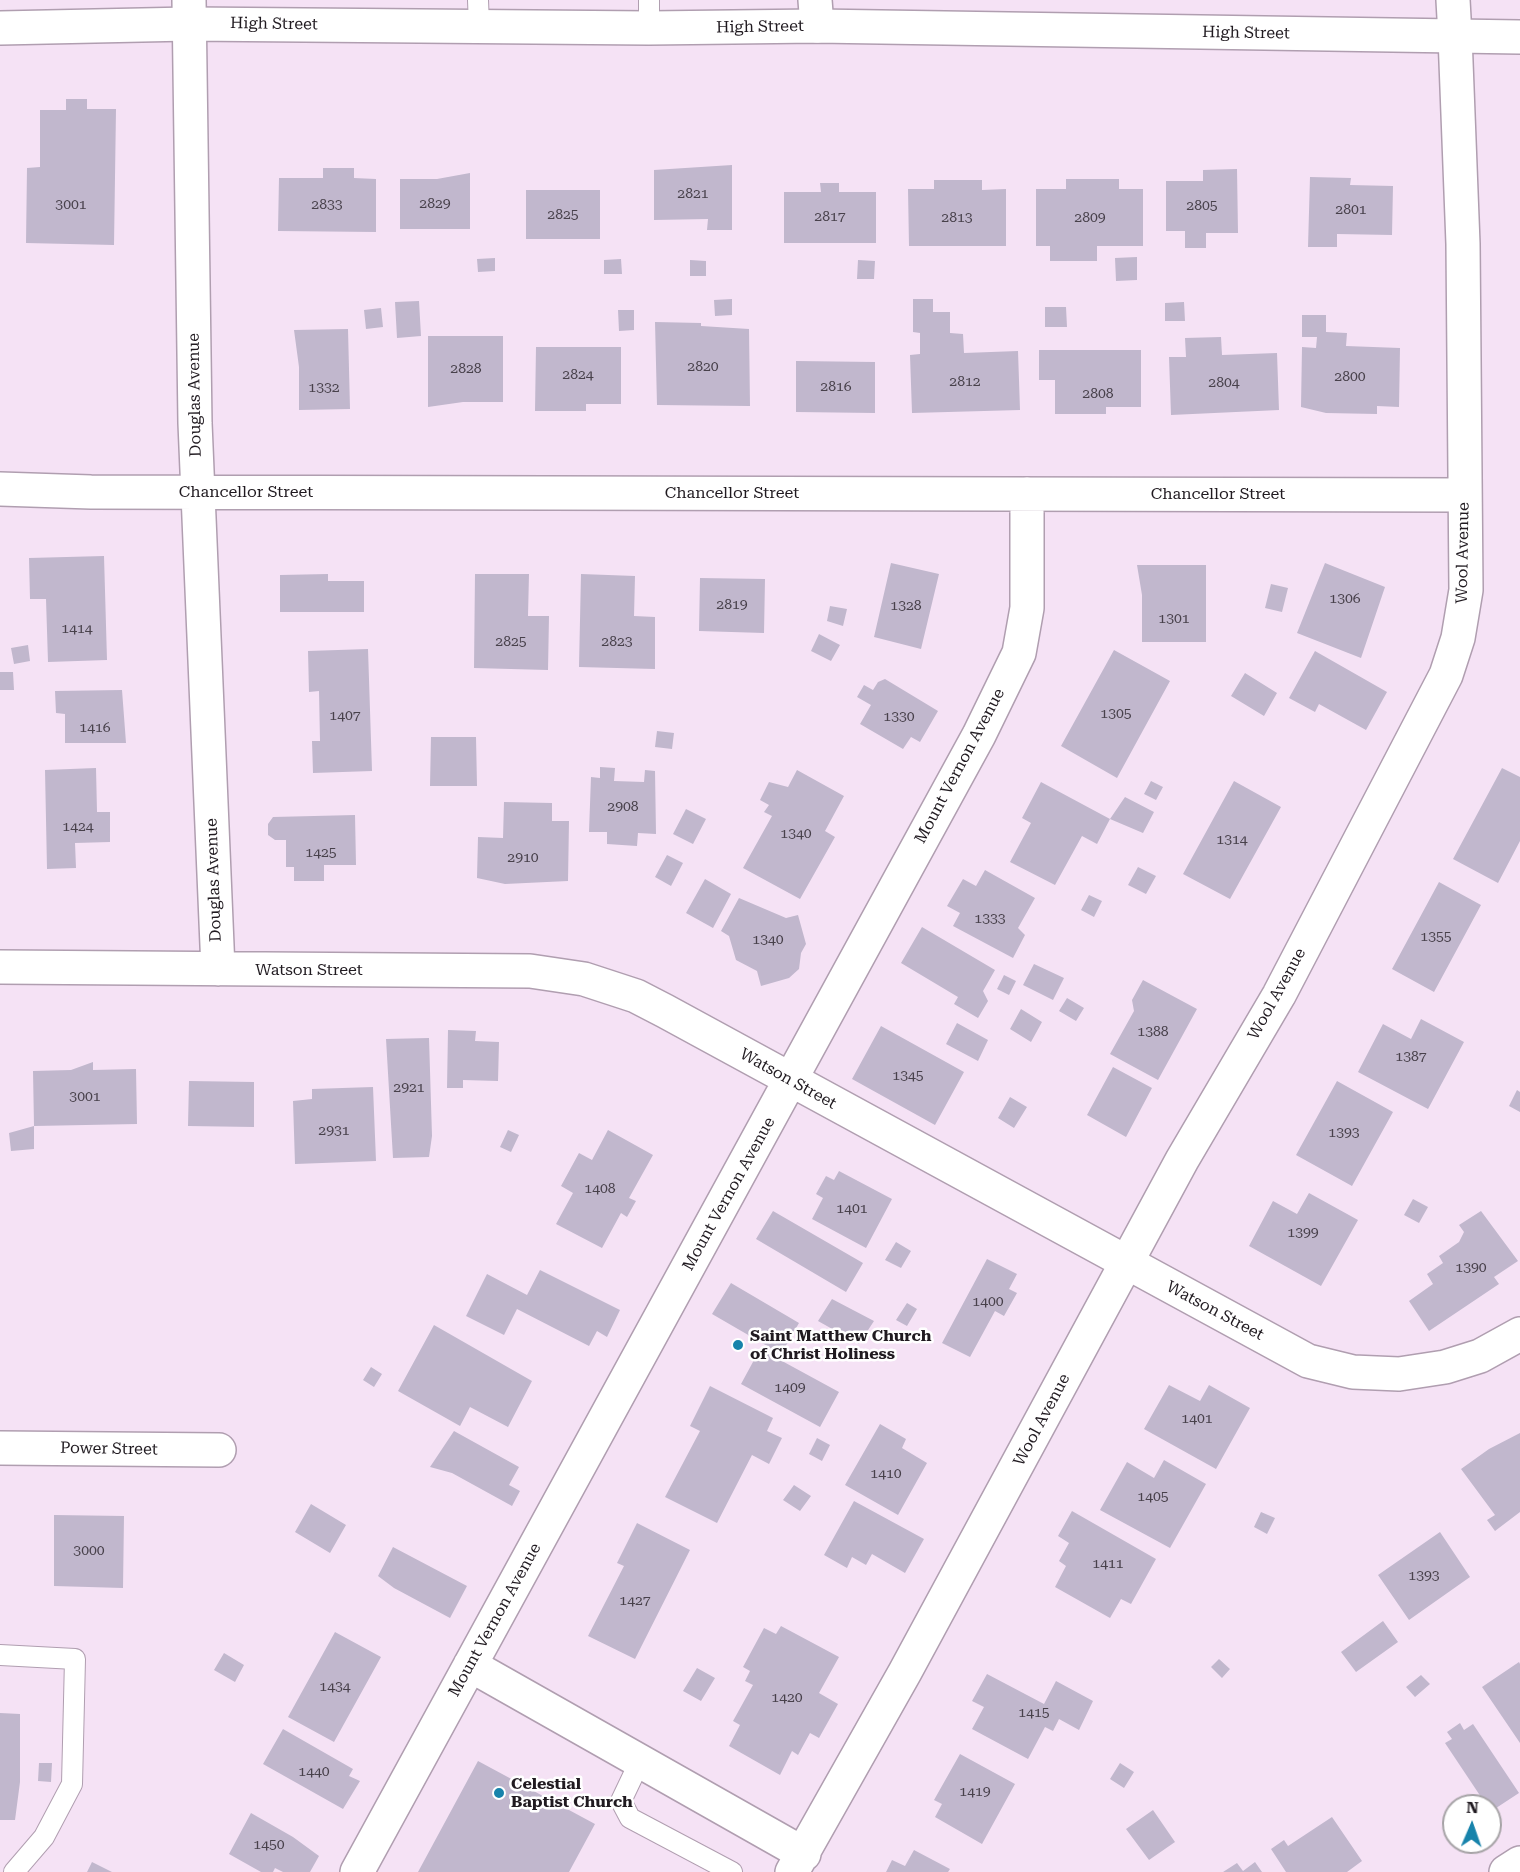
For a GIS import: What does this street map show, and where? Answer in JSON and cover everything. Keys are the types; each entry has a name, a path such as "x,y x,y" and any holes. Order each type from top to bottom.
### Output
{"street":[{"path":"1454,0 1455,36"},
{"name":"High Street","path":"0,28 189,12 816,13 1520,37"},
{"name":"Douglas Avenue","path":"189,12 198,492 218,969"},
{"name":"Wool Avenue","path":"798,1863 1182,1160 1278,995 1446,675 1458,638 1466,590 1463,244 1455,36"},
{"name":"Chancellor Street","path":"0,489 198,492 1464,495"},
{"name":"Mount Vernon Avenue","path":"357,1872 979,735 1019,653 1028,608 1027,494"},
{"name":"Watson Street","path":"0,967 530,970 584,979 656,1006 1126,1264 1308,1361 1353,1372 1399,1374 1445,1367 1480,1356 1520,1334"},
{"name":"Power Street","path":"0,1448 219,1450"},
{"path":"470,1665 640,1761 798,1863"},
{"path":"1506,1872 1520,1863"}],"lane":[{"path":"0,1655 75,1659 72,1784 44,1837 15,1872"},
{"path":"640,1761 621,1801 630,1818 732,1872"}],"building":[{"path":"66,99 87,99 87,109 116,109 114,245 26,243 27,168 40,167 40,110 66,110"},
{"path":"732,165 732,230 707,230 708,219 654,220 654,170"},
{"path":"323,168 354,168 354,178 376,179 376,232 278,231 279,178 323,178"},
{"path":"1237,169 1238,233 1206,233 1206,248 1185,248 1185,231 1166,231 1166,181 1203,181 1203,170"},
{"path":"470,173 470,229 400,229 400,179 437,179"},
{"path":"1310,177 1351,178 1350,185 1393,186 1392,235 1337,234 1337,247 1308,247"},
{"path":"1066,179 1119,179 1119,189 1143,189 1143,246 1097,246 1097,261 1050,261 1050,246 1036,246 1036,189 1066,189"},
{"path":"934,180 982,180 982,190 1006,189 1006,246 909,246 908,189 934,189"},
{"path":"820,183 839,183 839,192 876,192 876,243 784,243 784,192 821,192"},
{"path":"526,190 600,190 600,239 526,239"},
{"path":"1137,257 1137,280 1116,281 1115,258"},
{"path":"495,258 495,271 478,272 477,259"},
{"path":"621,259 622,274 604,274 604,260"},
{"path":"690,260 706,261 706,276 690,276"},
{"path":"858,260 875,261 874,279 857,279"},
{"path":"732,299 732,315 715,316 714,300"},
{"path":"913,299 933,299 933,312 950,312 950,333 963,334 964,353 1018,351 1020,410 912,413 910,355 920,354 920,333 913,332"},
{"path":"419,301 421,336 397,338 395,302"},
{"path":"1184,302 1185,321 1165,321 1165,303"},
{"path":"1045,307 1066,307 1067,327 1045,327"},
{"path":"381,308 383,327 366,329 364,310"},
{"path":"618,310 634,310 634,330 619,331"},
{"path":"1302,315 1326,315 1326,332 1347,333 1346,346 1400,348 1399,407 1377,406 1377,414 1326,413 1301,407 1302,347 1316,348 1317,337 1302,337"},
{"path":"655,322 701,323 701,326 749,329 750,406 657,405"},
{"path":"348,329 350,409 299,410 299,367 294,330"},
{"path":"428,336 503,336 503,402 463,402 428,407"},
{"path":"1221,337 1222,355 1277,353 1279,410 1171,415 1169,357 1186,357 1185,338"},
{"path":"536,347 621,347 621,404 586,404 586,411 535,411"},
{"path":"1039,350 1141,350 1141,407 1106,407 1106,414 1055,414 1055,380 1039,380"},
{"path":"796,361 875,362 875,413 796,412"},
{"path":"104,556 107,660 48,662 46,599 30,599 29,558"},
{"path":"891,563 939,574 921,649 874,637"},
{"path":"1325,563 1385,587 1361,658 1297,633"},
{"path":"1137,565 1206,565 1206,642 1142,642 1142,595"},
{"path":"328,574 328,581 364,581 364,612 280,612 280,575"},
{"path":"475,574 529,574 528,616 549,616 548,670 474,668"},
{"path":"581,574 635,576 634,616 655,617 655,669 579,667"},
{"path":"700,578 765,579 764,633 699,631"},
{"path":"1271,584 1288,588 1282,612 1265,608"},
{"path":"830,606 847,609 843,626 827,621"},
{"path":"819,634 840,645 831,661 811,651"},
{"path":"28,645 30,661 14,664 11,648"},
{"path":"368,649 372,771 313,773 312,741 320,741 319,691 309,692 308,651"},
{"path":"1114,650 1170,681 1117,778 1061,746"},
{"path":"1315,651 1387,692 1366,730 1319,704 1315,712 1289,698"},
{"path":"0,672 13,672 14,690 0,690"},
{"path":"1245,673 1277,693 1264,716 1231,696"},
{"path":"885,679 938,711 920,742 911,737 903,749 860,724 871,705 857,697 864,685 873,690 878,682"},
{"path":"122,690 126,743 65,743 65,714 56,713 55,691"},
{"path":"657,731 674,733 672,749 655,747"},
{"path":"431,737 476,737 477,786 430,786"},
{"path":"600,767 615,768 614,781 644,782 645,770 655,771 656,834 638,833 637,846 607,844 607,832 589,832 591,777 600,778"},
{"path":"96,768 97,812 110,812 110,842 75,843 76,868 47,869 45,770"},
{"path":"1502,768 1520,777 1520,841 1498,883 1453,859"},
{"path":"797,770 844,796 825,831 835,837 800,899 743,868 772,816 764,812 769,805 760,800 769,782 788,787"},
{"path":"1151,781 1163,787 1156,800 1144,794"},
{"path":"1234,781 1281,807 1230,899 1183,874"},
{"path":"1041,782 1110,819 1097,844 1082,836 1055,885 1010,862 1031,823 1022,818"},
{"path":"1125,797 1154,812 1143,833 1110,819"},
{"path":"504,802 552,803 552,821 569,821 568,881 505,884 477,878 478,837 503,838"},
{"path":"686,809 706,819 693,844 673,834"},
{"path":"355,815 356,865 324,865 324,881 294,881 294,867 286,867 286,840 275,840 268,835 268,824 273,817"},
{"path":"667,855 683,863 671,886 655,877"},
{"path":"1138,867 1156,876 1146,894 1128,885"},
{"path":"985,870 1035,898 1018,928 1025,935 1013,958 953,926 960,913 947,906 963,879 976,886"},
{"path":"705,879 731,894 713,928 686,913"},
{"path":"1439,882 1481,905 1434,992 1392,969"},
{"path":"1089,895 1102,901 1094,917 1081,910"},
{"path":"739,898 786,918 798,915 806,944 801,953 799,969 789,978 761,986 757,971 736,960 729,936 721,931"},
{"path":"922,927 995,970 983,991 988,1001 978,1018 954,1004 958,997 901,963"},
{"path":"1034,964 1064,978 1053,1000 1023,985"},
{"path":"1004,975 1016,981 1009,995 997,989"},
{"path":"1143,980 1197,1009 1158,1080 1110,1054 1134,1011 1132,1000"},
{"path":"1067,998 1084,1008 1076,1021 1059,1011"},
{"path":"1021,1009 1042,1022 1031,1042 1010,1029"},
{"path":"1421,1019 1464,1042 1428,1109 1358,1072 1383,1024 1411,1039"},
{"path":"957,1023 988,1040 978,1061 946,1044"},
{"path":"881,1026 964,1072 935,1125 852,1079"},
{"path":"448,1030 476,1031 475,1041 499,1042 498,1081 463,1080 463,1088 447,1088"},
{"path":"429,1038 432,1136 429,1157 393,1158 386,1039"},
{"path":"93,1062 93,1070 136,1069 137,1124 34,1126 33,1071 71,1070"},
{"path":"1113,1067 1152,1088 1126,1137 1087,1115"},
{"path":"189,1081 254,1082 254,1127 188,1126"},
{"path":"1337,1081 1393,1112 1352,1186 1296,1155"},
{"path":"373,1087 376,1161 295,1164 293,1101 312,1099 312,1089"},
{"path":"1517,1090 1520,1092 1520,1112 1509,1106"},
{"path":"1010,1097 1027,1107 1014,1128 998,1118"},
{"path":"34,1126 34,1149 11,1151 9,1133"},
{"path":"508,1130 519,1135 511,1152 500,1147"},
{"path":"608,1130 653,1155 629,1198 636,1201 627,1217 621,1213 602,1248 556,1224 573,1193 561,1186 579,1153 592,1160"},
{"path":"839,1171 892,1199 866,1248 812,1219 823,1198 816,1194 826,1176 834,1180"},
{"path":"1309,1193 1358,1220 1321,1286 1249,1246 1273,1201 1297,1214"},
{"path":"1413,1199 1428,1207 1419,1223 1404,1215"},
{"path":"773,1211 863,1263 846,1292 756,1239"},
{"path":"1481,1211 1518,1261 1494,1277 1499,1284 1429,1331 1409,1301 1433,1284 1427,1274 1443,1263 1439,1256 1459,1242 1464,1232 1459,1225"},
{"path":"896,1242 911,1251 901,1268 885,1260"},
{"path":"987,1259 1017,1274 1009,1289 1017,1293 1004,1316 995,1311 970,1357 942,1343"},
{"path":"540,1270 620,1310 607,1337 597,1331 589,1346 517,1309 504,1335 466,1316 487,1274 527,1295"},
{"path":"731,1283 799,1323 781,1354 712,1314"},
{"path":"832,1299 874,1321 859,1344 818,1321"},
{"path":"907,1303 917,1309 907,1326 896,1320"},
{"path":"434,1325 532,1381 508,1427 470,1407 460,1426 398,1391"},
{"path":"760,1349 839,1392 820,1427 741,1384"},
{"path":"371,1367 382,1374 374,1387 363,1380"},
{"path":"1169,1385 1200,1401 1209,1385 1250,1408 1216,1469 1144,1429"},
{"path":"710,1386 773,1418 767,1431 782,1438 769,1464 752,1455 717,1523 665,1497 700,1431 690,1426"},
{"path":"880,1424 906,1439 902,1448 927,1463 898,1515 845,1485"},
{"path":"454,1431 519,1467 509,1485 520,1491 512,1506 452,1473 430,1467"},
{"path":"1520,1433 1520,1512 1495,1531 1487,1520 1495,1515 1461,1469 1489,1449"},
{"path":"817,1438 830,1445 822,1461 809,1454"},
{"path":"1164,1460 1206,1484 1170,1548 1100,1510 1127,1462 1154,1478"},
{"path":"794,1485 811,1496 800,1511 783,1500"},
{"path":"854,1501 924,1539 905,1573 872,1554 866,1565 852,1557 847,1568 824,1555"},
{"path":"311,1504 346,1525 330,1553 295,1532"},
{"path":"1072,1511 1156,1559 1131,1604 1121,1599 1110,1618 1055,1587 1066,1566 1059,1561 1069,1543 1058,1536"},
{"path":"1261,1512 1275,1518 1267,1534 1254,1527"},
{"path":"54,1515 124,1516 123,1588 54,1586"},
{"path":"637,1523 690,1550 635,1659 588,1636 624,1566 617,1563"},
{"path":"1440,1532 1470,1577 1409,1620 1378,1575"},
{"path":"393,1547 467,1586 450,1618 394,1588 378,1576"},
{"path":"1383,1621 1398,1642 1356,1672 1341,1652"},
{"path":"781,1626 839,1657 819,1693 838,1704 819,1738 810,1733 798,1755 792,1751 780,1775 729,1746 740,1725 733,1721 753,1685 745,1681 750,1671 743,1667 764,1628 776,1634"},
{"path":"335,1632 381,1657 334,1742 288,1717"},
{"path":"224,1653 244,1665 235,1682 214,1670"},
{"path":"1219,1659 1230,1669 1222,1678 1211,1667"},
{"path":"1519,1662 1520,1664 1520,1743 1482,1687"},
{"path":"697,1668 715,1678 701,1701 683,1691"},
{"path":"987,1674 1044,1704 1056,1681 1093,1701 1079,1730 1059,1719 1053,1731 1045,1727 1028,1759 972,1729 984,1707 972,1701"},
{"path":"1421,1675 1430,1684 1415,1697 1406,1687"},
{"path":"0,1713 20,1714 20,1782 15,1820 0,1820"},
{"path":"1460,1723 1464,1730 1473,1724 1519,1793 1502,1804 1502,1794 1479,1794 1445,1743 1452,1739 1447,1732"},
{"path":"283,1729 353,1769 349,1776 360,1781 343,1809 263,1764"},
{"path":"960,1754 1015,1784 982,1844 935,1817 942,1804 934,1800"},
{"name":"Celestial Baptist Church","path":"478,1761 595,1824 569,1872 418,1872"},
{"path":"39,1763 52,1763 51,1782 38,1781"},
{"path":"1120,1763 1134,1772 1124,1788 1110,1779"},
{"path":"1153,1810 1175,1842 1149,1860 1126,1829"},
{"path":"251,1813 293,1837 319,1856 310,1872 283,1872 275,1868 273,1872 261,1872 229,1854"},
{"path":"1332,1817 1362,1861 1347,1872 1286,1872 1271,1849 1284,1840 1288,1846"},
{"path":"914,1850 950,1869 948,1872 886,1872 892,1860 905,1866"},
{"path":"92,1862 112,1872 87,1872"},
{"path":"1255,1862 1262,1872 1223,1872 1237,1863 1243,1871"}],"place":[{"name":"Saint Matthew Church of Christ Holiness","path":"738,1345"},
{"name":"Celestial Baptist Church","path":"499,1793"}]}
